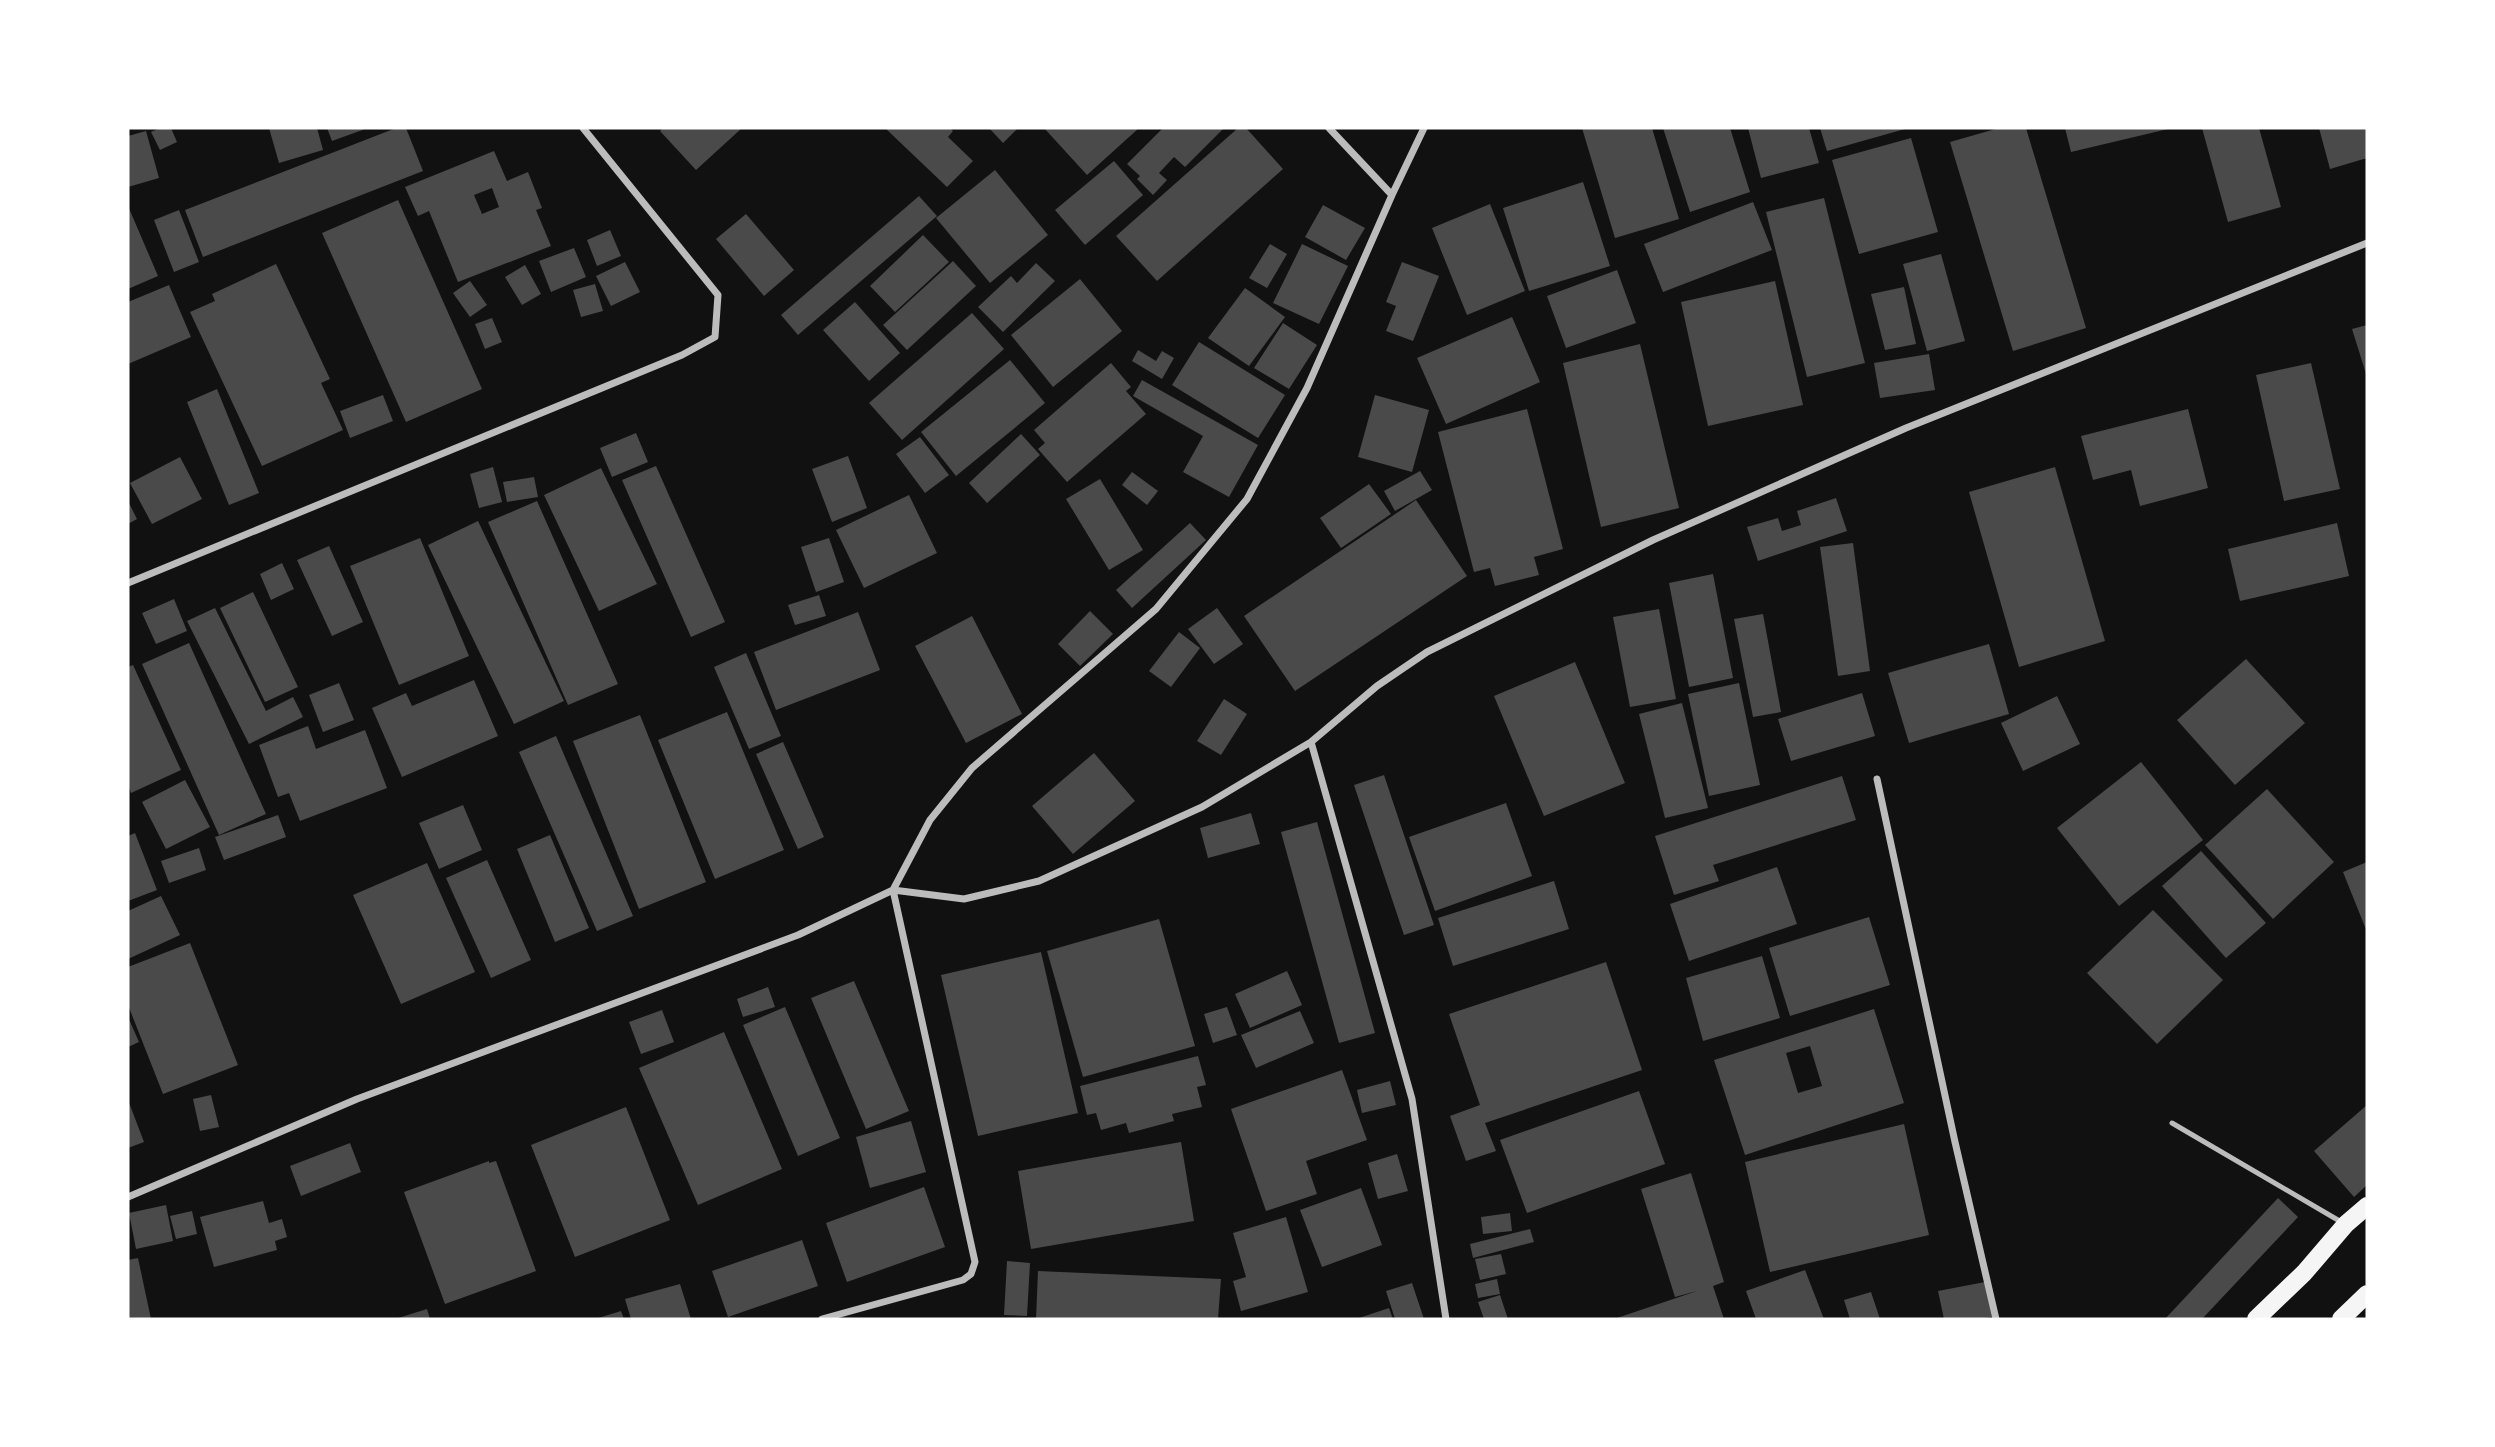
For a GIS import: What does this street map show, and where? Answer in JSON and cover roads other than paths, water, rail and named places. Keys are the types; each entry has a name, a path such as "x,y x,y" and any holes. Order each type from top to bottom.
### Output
{"main road":[{"path":"2256,1319 2304,1273 2346,1224 2367,1206"},
{"path":"2341,1319 2367,1294"}],"street":[{"path":"128,583 682,355 715,337 718,295 583,128"},
{"path":"1329,128 1392,195"},
{"path":"822,1319 963,1280 971,1274 975,1262 893,890 930,820 972,768 1156,609 1247,499 1307,388 1424,128"},
{"path":"128,1196 357,1099 798,935 893,890 964,900 1039,881 1202,807 1311,742 1377,686 1427,652 1653,540 1906,428 2367,243"},
{"path":"1311,742 1412,1100 1446,1319"},
{"path":"1877,779 1996,1319"}],"lane":[{"path":"2172,1123 2346,1224"}]}
